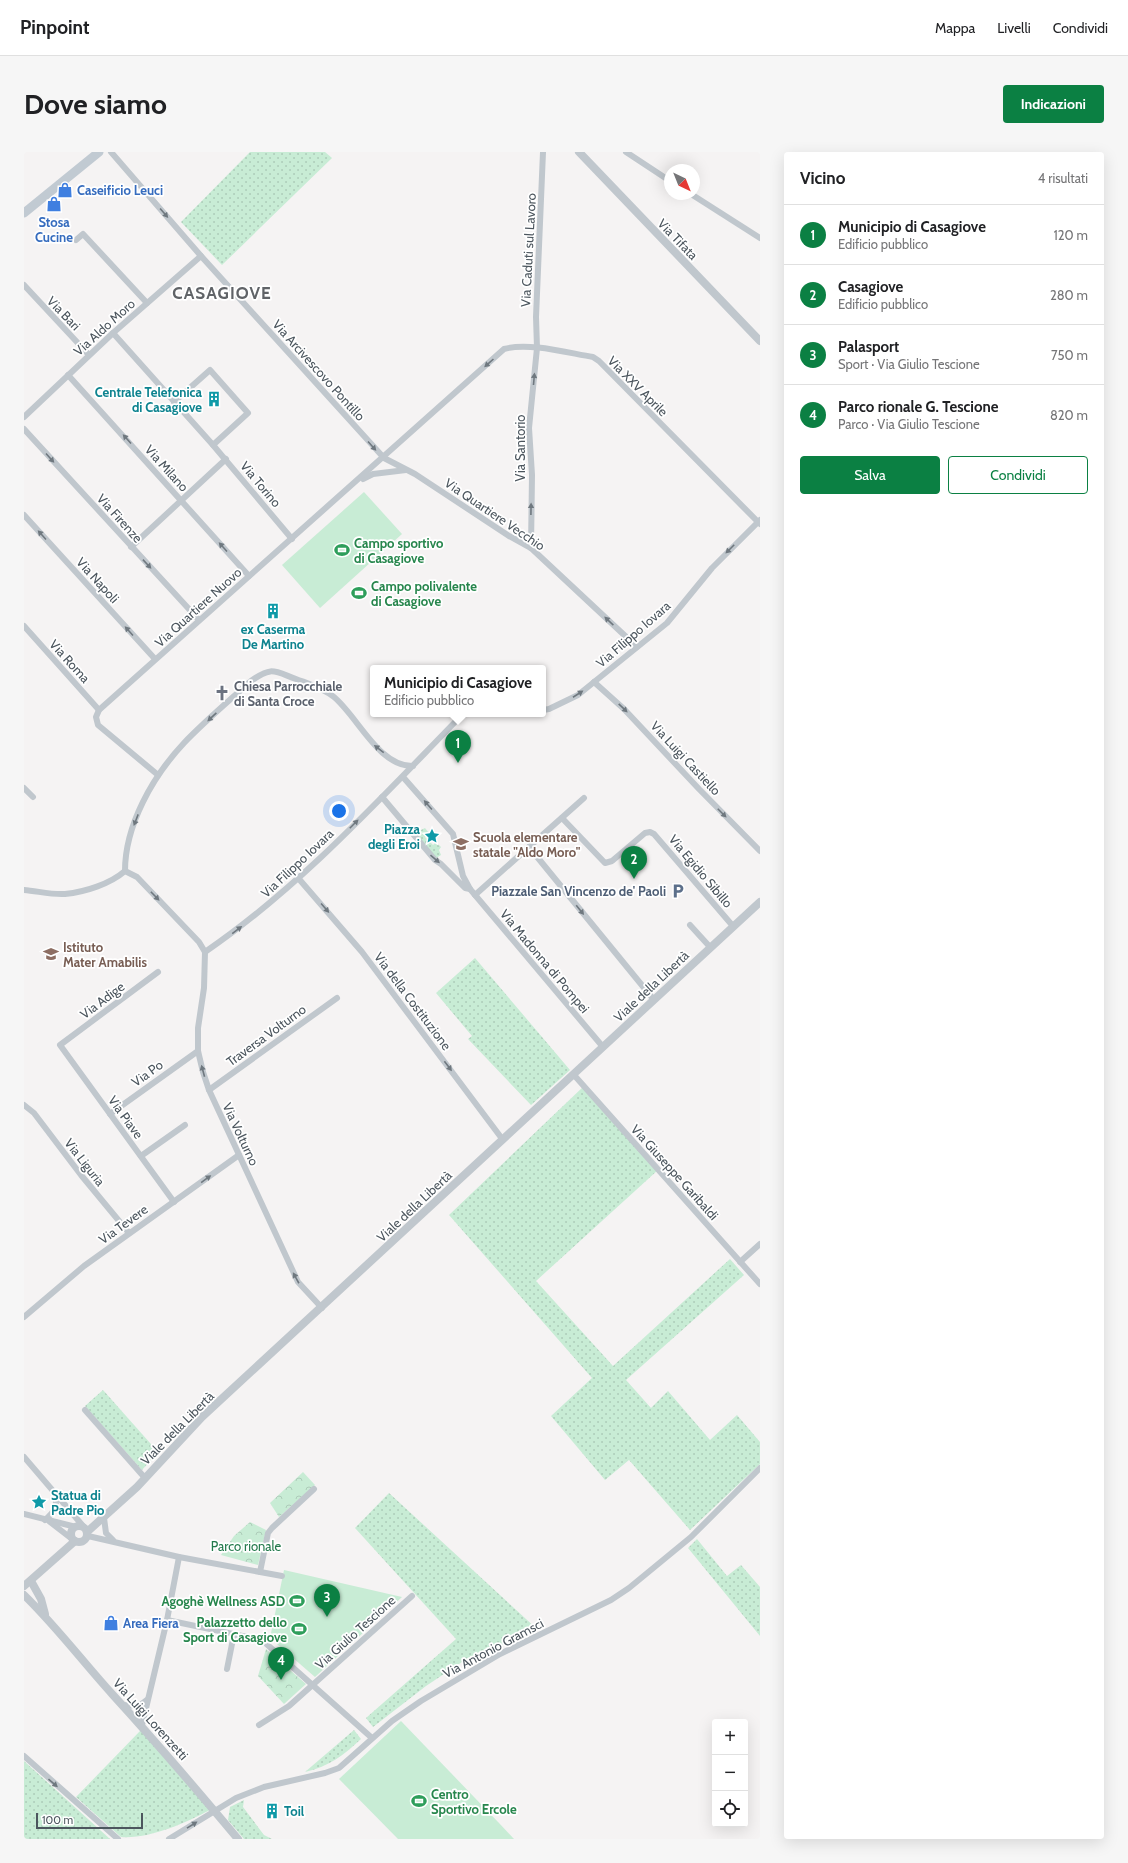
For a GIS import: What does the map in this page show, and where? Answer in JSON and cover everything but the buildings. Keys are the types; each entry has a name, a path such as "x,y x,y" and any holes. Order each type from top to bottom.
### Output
{"main road":[{"path":"24,213 99,152"}],"street":[{"name":"Via Arcivescovo Pontillo","path":"111,152 201,256 384,458"},
{"name":"Via Caduti sul Lavoro","path":"537,348 536,317 543,152"},
{"name":"Via Tifata","path":"579,152 760,341"},
{"path":"626,152 664,177"},
{"path":"700,200 760,238"},
{"path":"76,240 83,234 147,303"},
{"name":"Via Aldo Moro","path":"24,417 113,333 201,256"},
{"name":"Via Bari","path":"24,285 89,355"},
{"name":"Via Torino","path":"113,333 213,444 292,539"},
{"name":"Via XXV Aprile","path":"384,458 504,349 511,347 537,348 593,357 599,361 759,522"},
{"name":"Via Santorio","path":"531,548 532,475 529,428 537,348"},
{"path":"174,402 210,370 248,413 213,444"},
{"name":"Via Milano","path":"68,375 249,576"},
{"name":"Via Firenze","path":"24,429 199,620"},
{"name":"Via Quartiere Vecchio","path":"384,458 407,470 531,548 637,647"},
{"name":"Via Quartiere Nuovo","path":"99,710 384,458"},
{"path":"131,547 226,459"},
{"path":"353,485 374,474 407,470"},
{"name":"Via Napoli","path":"24,515 155,659"},
{"name":"Via Filippo Iovara","path":"546,710 578,695 667,623 712,568 759,522"},
{"name":"Via Roma","path":"24,626 99,710"},
{"path":"24,890 64,894 95,887 118,877 125,871 125,860 133,828 140,808 158,775 184,743 251,681 262,673 272,670 325,690 336,698 373,744 399,765 413,766"},
{"name":"Via Luigi Castiello","path":"594,682 624,709 698,789 760,851"},
{"path":"99,710 96,717 98,725 158,775"},
{"name":"Via Filippo Iovara","path":"205,952 259,913 300,879 461,717"},
{"path":"403,777 453,834 463,876 470,889"},
{"path":"24,788 33,797"},
{"path":"382,798 435,860 465,888 470,889"},
{"path":"475,895 584,798"},
{"name":"Via Egidio Sibillo","path":"562,818 605,863 612,861 632,848 645,833 650,832 657,837 732,925"},
{"path":"529,847 654,1000"},
{"path":"125,871 137,877 200,942 205,952"},
{"name":"Via della Costituzione","path":"300,879 362,952 503,1140"},
{"name":"Via Madonna di Pompei","path":"470,889 603,1047"},
{"name":"Viale della Libertà","path":"74,1540 72,1531 83,1530 104,1518 145,1478 202,1417 322,1308 654,1000 732,925 760,902"},
{"path":"690,925 710,947"},
{"name":"Via Volturno","path":"205,952 204,988 198,1028 198,1051 208,1090 298,1282 322,1308"},
{"name":"Via Adige","path":"60,1045 158,972"},
{"name":"Traversa Volturno","path":"208,1090 337,998"},
{"name":"Via Piave","path":"60,1045 174,1202"},
{"name":"Via Po","path":"110,1114 198,1051"},
{"name":"Via Giuseppe Garibaldi","path":"574,1074 760,1284"},
{"name":"Via Liguria","path":"24,1105 34,1113 81,1175 129,1232"},
{"path":"141,1156 185,1125"},
{"name":"Via Tevere","path":"24,1317 84,1266 129,1232 174,1202 239,1155"},
{"path":"740,1262 760,1244"},
{"path":"84,1410 145,1478"},
{"path":"24,1457 54,1492 83,1530"},
{"name":"Via Antonio Gramsci","path":"169,1839 236,1798 264,1787 325,1773 340,1768 372,1738 421,1700 500,1654 611,1600 629,1588 690,1537 760,1468"},
{"path":"260,1572 268,1533 314,1489"},
{"path":"45,1520 56,1508 57,1502 54,1492"},
{"path":"24,1514 83,1530 116,1542 179,1557 282,1576"},
{"path":"104,1518 106,1533 109,1538 116,1542"},
{"path":"45,1520 58,1527 74,1540"},
{"name":"Viale della Libertà","path":"74,1540 83,1542 83,1530"},
{"path":"64,1533 66,1542 65,1551"},
{"name":"Viale della Libertà","path":"24,1586 65,1551 74,1540"},
{"path":"142,1725 167,1620 179,1557"},
{"path":"31,1581 41,1599 45,1615"},
{"name":"Via Luigi Lorenzetti","path":"24,1595 45,1615 142,1725 238,1839"},
{"name":"Via Giulio Tescione","path":"259,1725 289,1706 412,1596"},
{"name":"Via Giulio Tescione","path":"167,1620 262,1640 372,1738"},
{"path":"227,1669 234,1634"},
{"path":"123,1705 139,1706 148,1699"},
{"path":"24,1756 118,1839"}],"green space":[{"path":"250,152 325,152 332,158 222,265 181,222"},
{"name":"Campo sportivo di Casagiove","path":"364,492 402,534 320,608 282,565"},
{"path":"419,828 421,830 425,828 429,833 425,837 433,845 436,842 441,847 439,850 441,855 436,858 414,832"},
{"path":"475,958 570,1070 531,1105 468,1039 472,1036 436,993"},
{"path":"584,1086 658,1170 536,1281 613,1366 730,1259 744,1275 626,1380 651,1408 668,1391 710,1440 737,1415 760,1442 760,1464 690,1530 629,1460 605,1480 551,1416 592,1378 449,1215"},
{"path":"103,1390 158,1452 142,1470 85,1406"},
{"path":"303,1472 315,1485 279,1517 270,1503"},
{"path":"389,1493 538,1630 494,1648 473,1662 468,1658 426,1686 373,1727 366,1718 456,1639 355,1528"},
{"name":"Parco rionale","path":"250,1522 266,1530 258,1565 221,1555 234,1536"},
{"path":"697,1539 727,1576 741,1565 760,1587 760,1636 688,1548"},
{"path":"284,1570 402,1597 315,1677 270,1638"},
{"path":"266,1649 306,1684 284,1704 258,1676"},
{"name":"Centro Sportivo Ercole","path":"401,1721 514,1839 398,1839 339,1779"},
{"path":"141,1730 210,1810 190,1820 155,1833 132,1837 121,1837 76,1797"},
{"path":"354,1730 361,1739 355,1745 328,1764 305,1772"},
{"path":"24,1761 110,1839 24,1839"},
{"path":"244,1800 243,1807 264,1835 272,1839 244,1839 228,1820 230,1807"}],"place":[{"name":"Caseificio Leuci","path":"65,190"},
{"name":"Stosa Cucine","path":"54,204"},
{"name":"Centrale Telefonica di Casagiove","path":"214,399"},
{"name":"Campo sportivo di Casagiove","path":"342,550"},
{"name":"Campo polivalente di Casagiove","path":"359,593"},
{"name":"ex Caserma De Martino","path":"273,611"},
{"name":"Chiesa Parrocchiale di Santa Croce","path":"222,693"},
{"name":"Municipio di Casagiove","path":"458,763"},
{"name":"Piazza degli Eroi","path":"432,836"},
{"name":"Scuola elementare statale \"Aldo Moro\"","path":"461,844"},
{"name":"Casagiove","path":"634,879"},
{"name":"Piazzale San Vincenzo de' Paoli","path":"678,891"},
{"name":"Istituto Mater Amabilis","path":"51,954"},
{"name":"Statua di Padre Pio","path":"39,1502"},
{"name":"Agoghè Wellness ASD","path":"297,1601"},
{"name":"Palasport","path":"327,1617"},
{"name":"Area Fiera","path":"111,1623"},
{"name":"Palazzetto dello Sport di Casagiove","path":"299,1629"},
{"name":"Parco rionale G. Tescione","path":"281,1680"},
{"name":"Centro Sportivo Ercole","path":"419,1801"},
{"name":"Toil","path":"272,1811"}],"district":[{"name":"CASAGIOVE","path":"222,293"}]}
